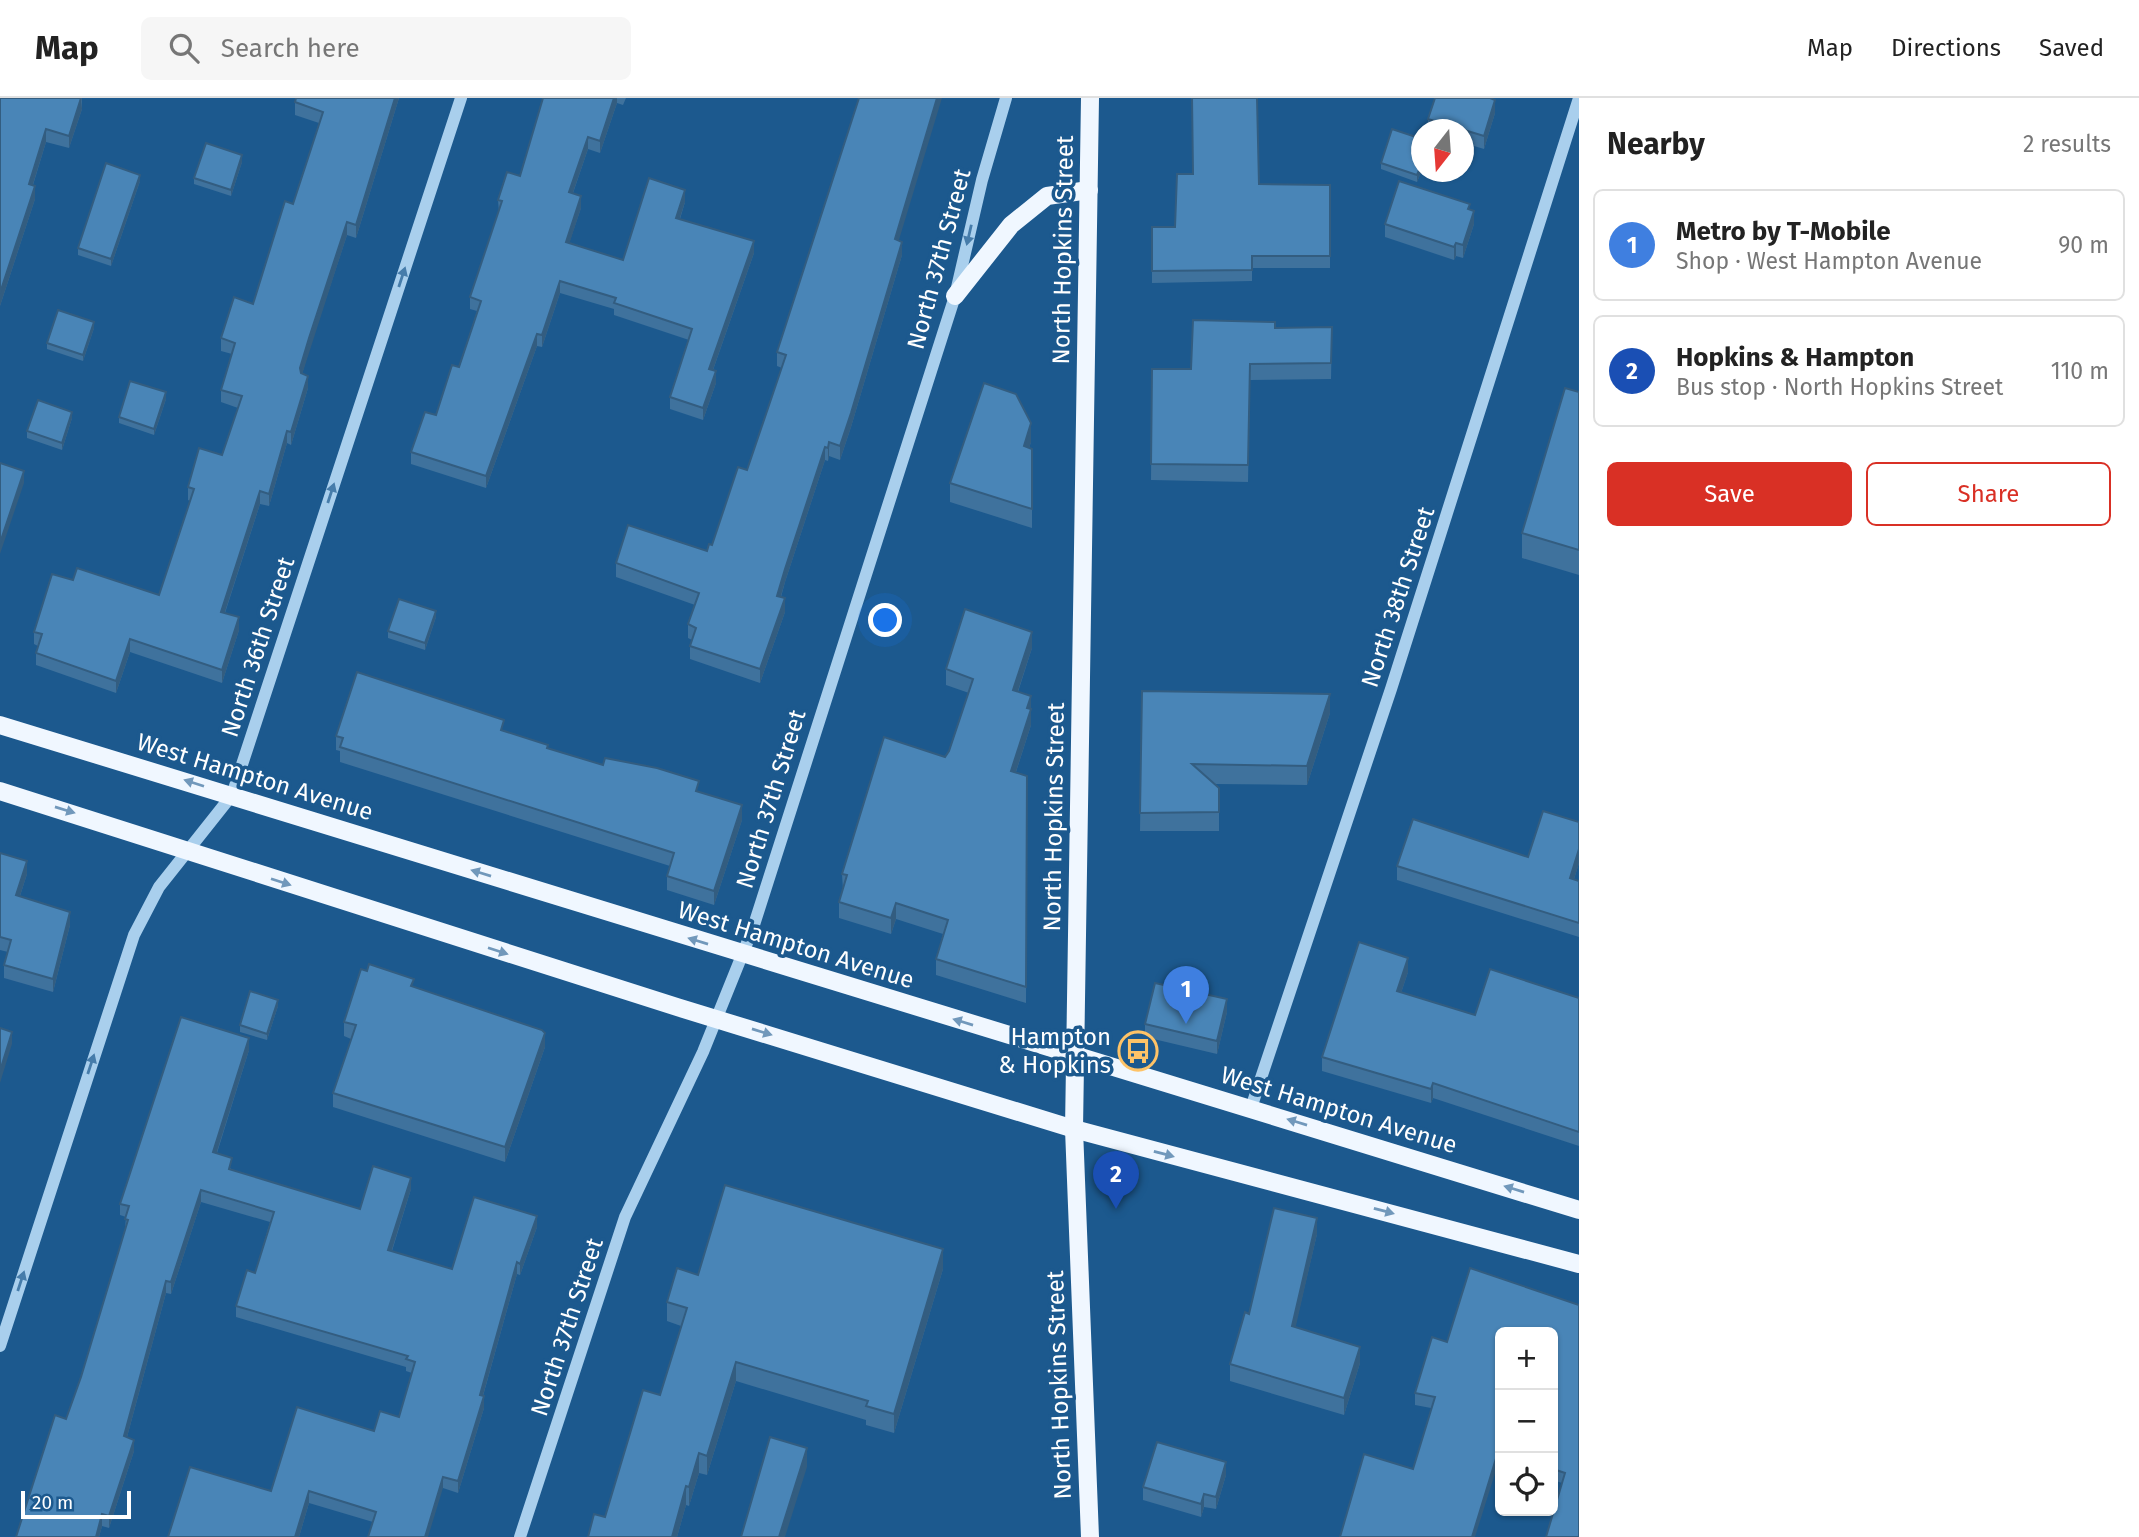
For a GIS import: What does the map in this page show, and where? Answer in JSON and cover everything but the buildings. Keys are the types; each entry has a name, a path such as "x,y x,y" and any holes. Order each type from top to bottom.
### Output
{"main road":[{"name":"North Hopkins Street","path":"1090,98 1074,1129 1090,1537"},
{"path":"955,296 1011,225 1047,196 1088,190"},
{"name":"West Hampton Avenue","path":"0,725 1579,1210"},
{"path":"0,790 1074,1129 1579,1264"}],"street":[{"name":"North 36th Street","path":"0,1346 134,935 159,887 186,849 232,795 461,98"},
{"name":"North 37th Street","path":"520,1537 625,1217 717,1018 743,955 955,296 982,180 1006,98"},
{"name":"North 38th Street","path":"1251,1108 1391,689 1579,98"}],"place":[{"name":"Metro by T-Mobile","path":"1186,1024"},
{"name":"Hampton & Hopkins","path":"1138,1051"},
{"name":"Hopkins & Hampton","path":"1116,1209"}]}
